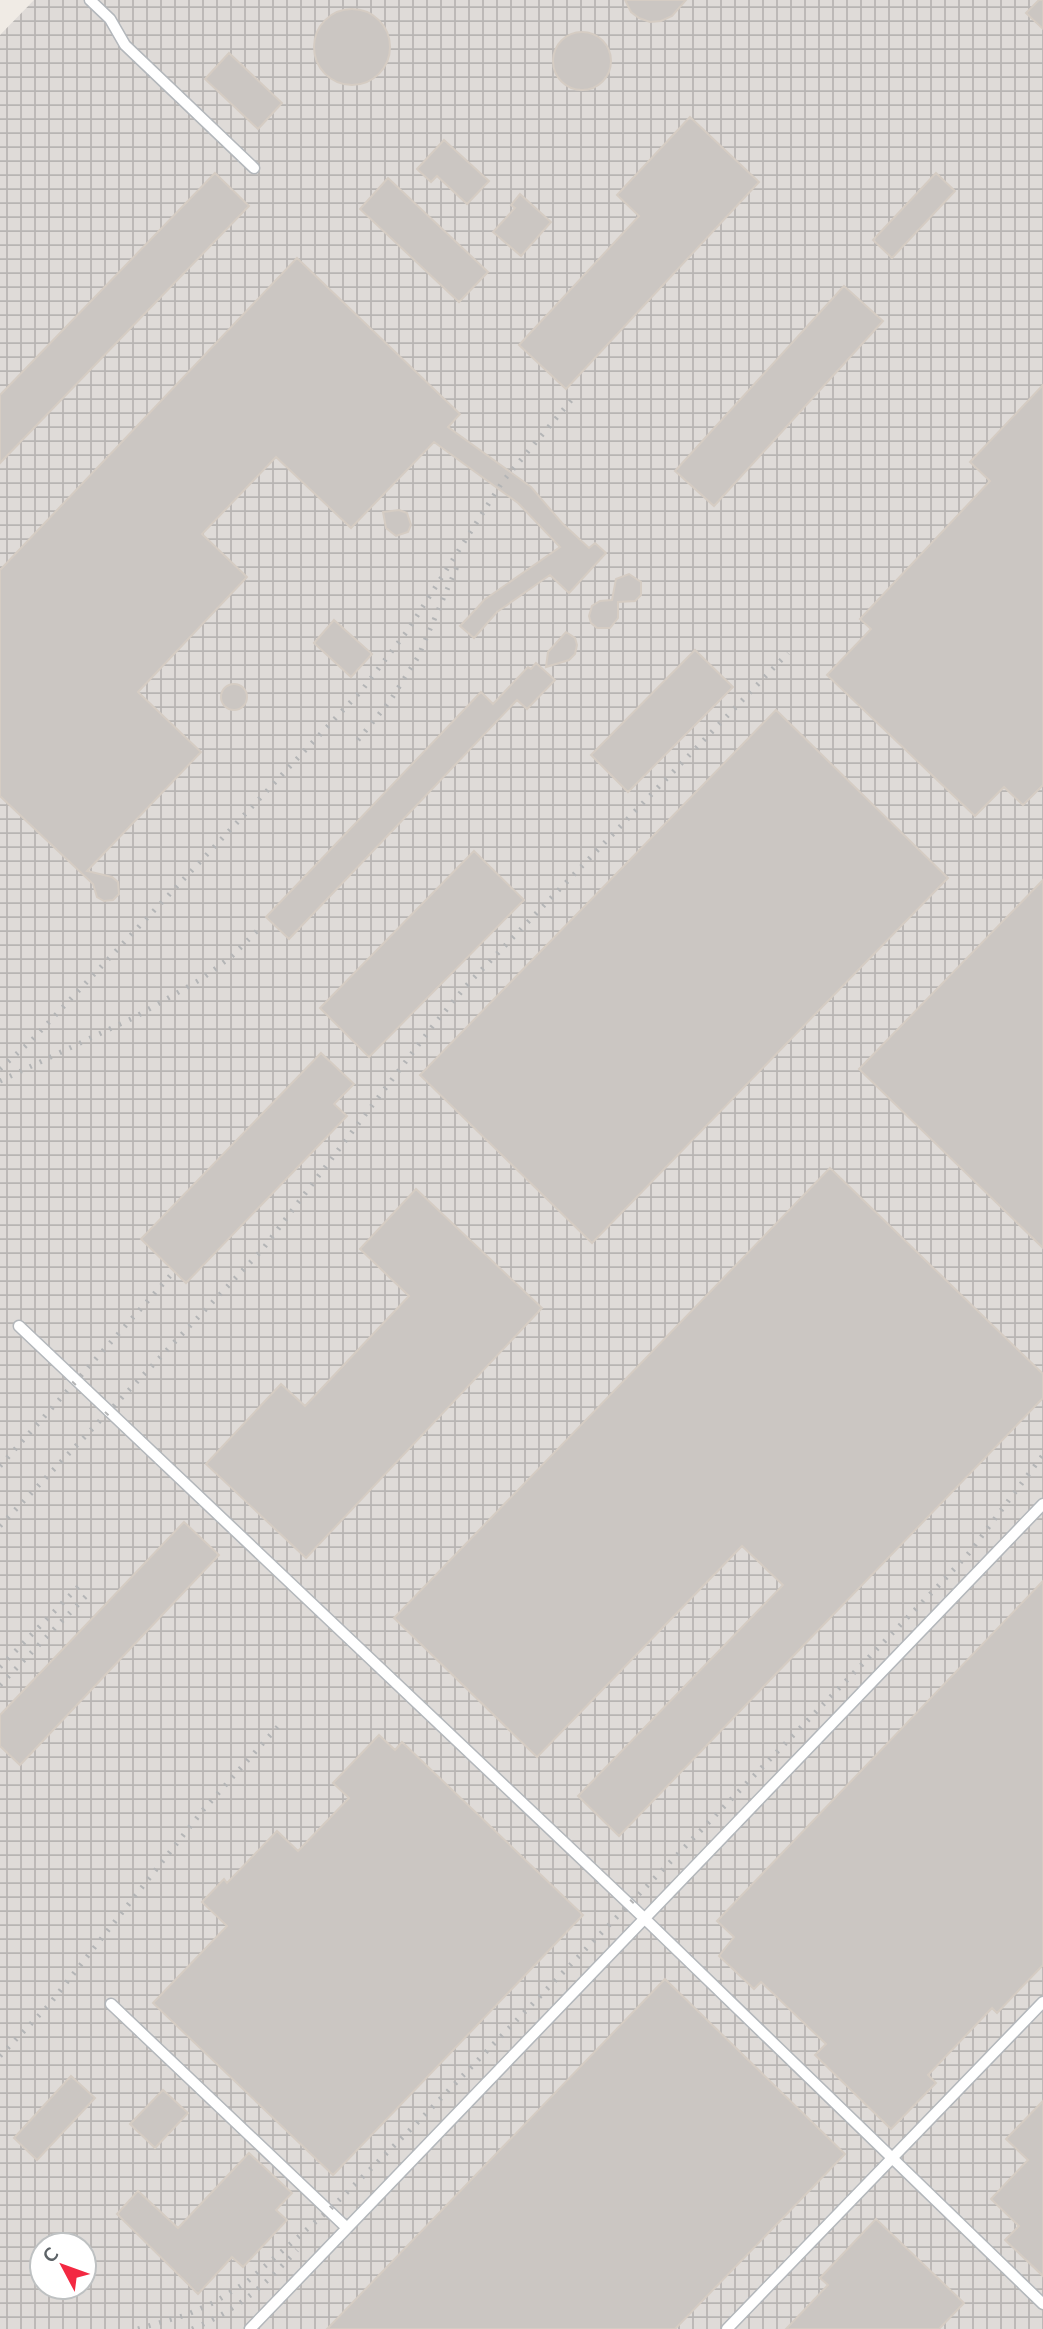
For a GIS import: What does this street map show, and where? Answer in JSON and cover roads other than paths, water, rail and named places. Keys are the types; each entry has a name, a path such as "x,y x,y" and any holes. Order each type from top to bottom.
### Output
{"lane":[{"path":"90,0 110,19 125,45 254,168"},
{"path":"19,1326 644,1918 1043,2304"},
{"path":"250,2329 1043,1504"},
{"path":"727,2329 1043,2002"},
{"path":"111,2004 346,2228"}],"railway":[{"path":"0,1069 32,1040 362,690 408,630 503,481 574,397"},
{"path":"358,740 390,701 418,657 459,562"},
{"path":"0,1526 262,1250 466,986 788,653"},
{"path":"0,1081 135,1017 203,978 232,956 258,930"},
{"path":"0,1466 170,1276"},
{"path":"138,2329 186,2315 215,2302 248,2281 328,2211 414,2126 942,1582 969,1553 1043,1455"},
{"path":"0,1667 81,1584"},
{"path":"0,1685 90,1592"},
{"path":"0,2056 48,2006 204,1809 282,1722"},
{"path":"192,2329 223,2314 249,2296 297,2250"}]}
